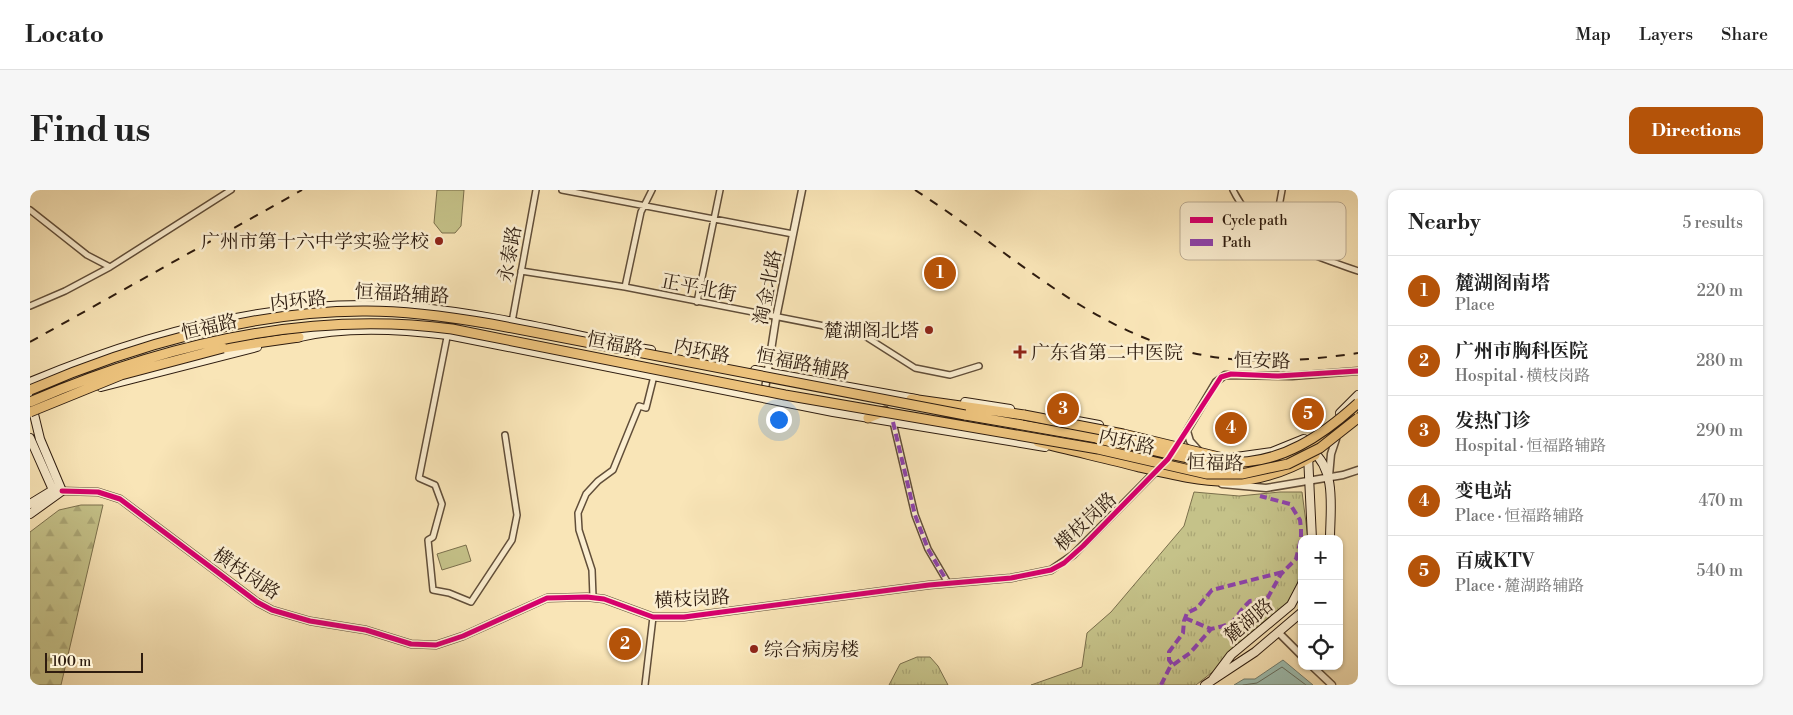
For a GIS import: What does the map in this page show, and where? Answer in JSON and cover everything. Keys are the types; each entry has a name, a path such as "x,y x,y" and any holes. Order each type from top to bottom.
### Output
{"main road":[{"name":"恒福路辅路","path":"30,382 119,348 261,314 315,307 361,305 412,307 450,323 654,376 868,418 1084,454"},
{"name":"内环路","path":"30,390 112,358 233,325 328,312 401,312 491,324 857,396 1069,432 1194,460 1221,463 1256,461 1280,454 1308,442 1329,428 1358,403"},
{"name":"恒福路","path":"30,390 125,355 268,320 320,314 362,312 450,323 1071,435 1168,459 1219,469 1264,466 1291,457 1309,448"},
{"name":"恒福路","path":"30,406 78,380 141,359 250,332 317,323 373,321 450,323"},
{"name":"内环路","path":"30,406 110,370 221,340 295,327 361,322 421,325 462,331 768,392 1088,447 1195,472 1218,475 1254,473 1293,462 1329,442 1358,417"},
{"name":"恒福路辅路","path":"30,406 133,377 300,337 450,323 512,322 767,381 911,399 938,399 1020,410 1107,427 1199,451 1237,458 1260,454 1306,438 1340,413 1358,395"},
{"path":"30,514 62,491 40,439 30,406 121,375 223,348 300,337 317,323"},
{"name":"恒福路","path":"767,381 885,411 1002,433 1084,454 1210,482 1236,482 1258,479 1285,470 1308,459 1336,440"},
{"path":"882,402 911,399 1024,415 1123,434 1224,459 1256,461"},
{"path":"1312,535 1309,448 1342,423 1358,403"},
{"path":"868,418 885,411"},
{"path":"1336,440 1358,417"},
{"path":"30,438 53,490 30,504"},
{"path":"1309,448 1316,454 1328,478 1330,535"},
{"name":"横枝岗路","path":"53,490 62,491"},
{"name":"麓湖路","path":"1213,679 1232,655 1291,605 1298,592"},
{"name":"麓湖路","path":"1205,685 1279,633 1298,616"}],"street":[{"path":"30,306 110,268 231,190"},
{"name":"永泰路","path":"512,322 536,190"},
{"path":"562,190 793,234"},
{"path":"625,287 644,206 652,190"},
{"path":"697,302 720,190"},
{"name":"淘金北路","path":"767,381 776,318 802,190"},
{"path":"1233,190 1241,202"},
{"path":"30,210 87,255 110,268"},
{"path":"1329,260 1358,271"},
{"name":"正平北街","path":"521,271 625,287 860,333 915,368 950,375 979,366"},
{"path":"450,323 419,478 435,485 442,504 433,537 428,540 433,590 449,593 471,602 512,540 517,515 505,435"},
{"name":"恒安路","path":"1157,471 1179,445 1216,382 1224,375 1292,376 1358,371"},
{"path":"593,598 592,570 579,530 578,513 586,494 598,481 613,470 639,406 646,408 654,376"},
{"path":"893,422 915,515 928,549 948,583"},
{"path":"1187,431 1190,441 1199,451"},
{"path":"1328,478 1336,440"},
{"path":"1219,469 1220,456"},
{"path":"1330,462 1336,472 1342,475"},
{"path":"1210,482 1258,488 1328,478 1358,470"},
{"name":"横枝岗路","path":"62,491 98,492 120,499 232,585 272,610 310,621 366,630 411,644 424,646 449,641 547,598 572,596 593,598 653,617 703,615 948,583 1027,576 1058,566 1099,530 1157,471"},
{"path":"645,685 653,617"},
{"path":"1279,633 1298,652"},
{"path":"1316,670 1332,685"}],"green space":[{"path":"437,190 464,190 461,226 455,233 442,233 434,223"},
{"path":"1194,492 1239,496 1302,492 1308,535 1298,535 1298,581 1296,590 1278,620 1196,685 1031,685 1082,667 1087,633 1111,612 1184,526"},
{"path":"81,505 103,505 61,685 30,685 30,532 59,510"},
{"path":"466,545 471,561 442,570 437,554"},
{"path":"917,657 930,657 938,666 948,685 889,685 900,664"}],"water":[{"path":"1283,660 1313,685 1234,685 1244,679 1255,679"}],"railway":[{"path":"30,342 302,190"},
{"path":"915,190 1073,301 1106,320 1141,336 1177,349 1222,358 1244,360 1313,359 1358,353"}],"marked path":[{"path":"893,422 915,515 928,549 948,583"},
{"path":"1161,685 1170,667 1190,653 1211,629 1221,627 1235,620 1250,601 1267,599 1281,574 1296,559 1301,539 1300,520 1290,504 1260,496"},
{"path":"1172,664 1169,660 1169,652 1183,633 1187,613 1197,608 1212,590 1283,572"},
{"path":"1185,618 1211,629"}],"cycle path":[{"path":"62,491 98,492 120,499 257,602 272,610 310,621 366,630 411,644 436,645 463,636 547,598 587,597 604,599 653,617 684,617 929,585 1011,578 1051,570 1064,563 1083,546 1168,459 1221,377 1231,374 1278,376 1358,371"}],"place":[{"name":"广州市第十六中学实验学校","path":"439,241"},
{"name":"麓湖阁南塔","path":"940,273"},
{"name":"麓湖阁北塔","path":"929,330"},
{"name":"广东省第二中医院","path":"1020,352"},
{"name":"发热门诊","path":"1063,409"},
{"name":"百威KTV","path":"1308,414"},
{"name":"变电站","path":"1231,428"},
{"name":"广州市胸科医院","path":"625,644"},
{"name":"综合病房楼","path":"754,649"}]}
